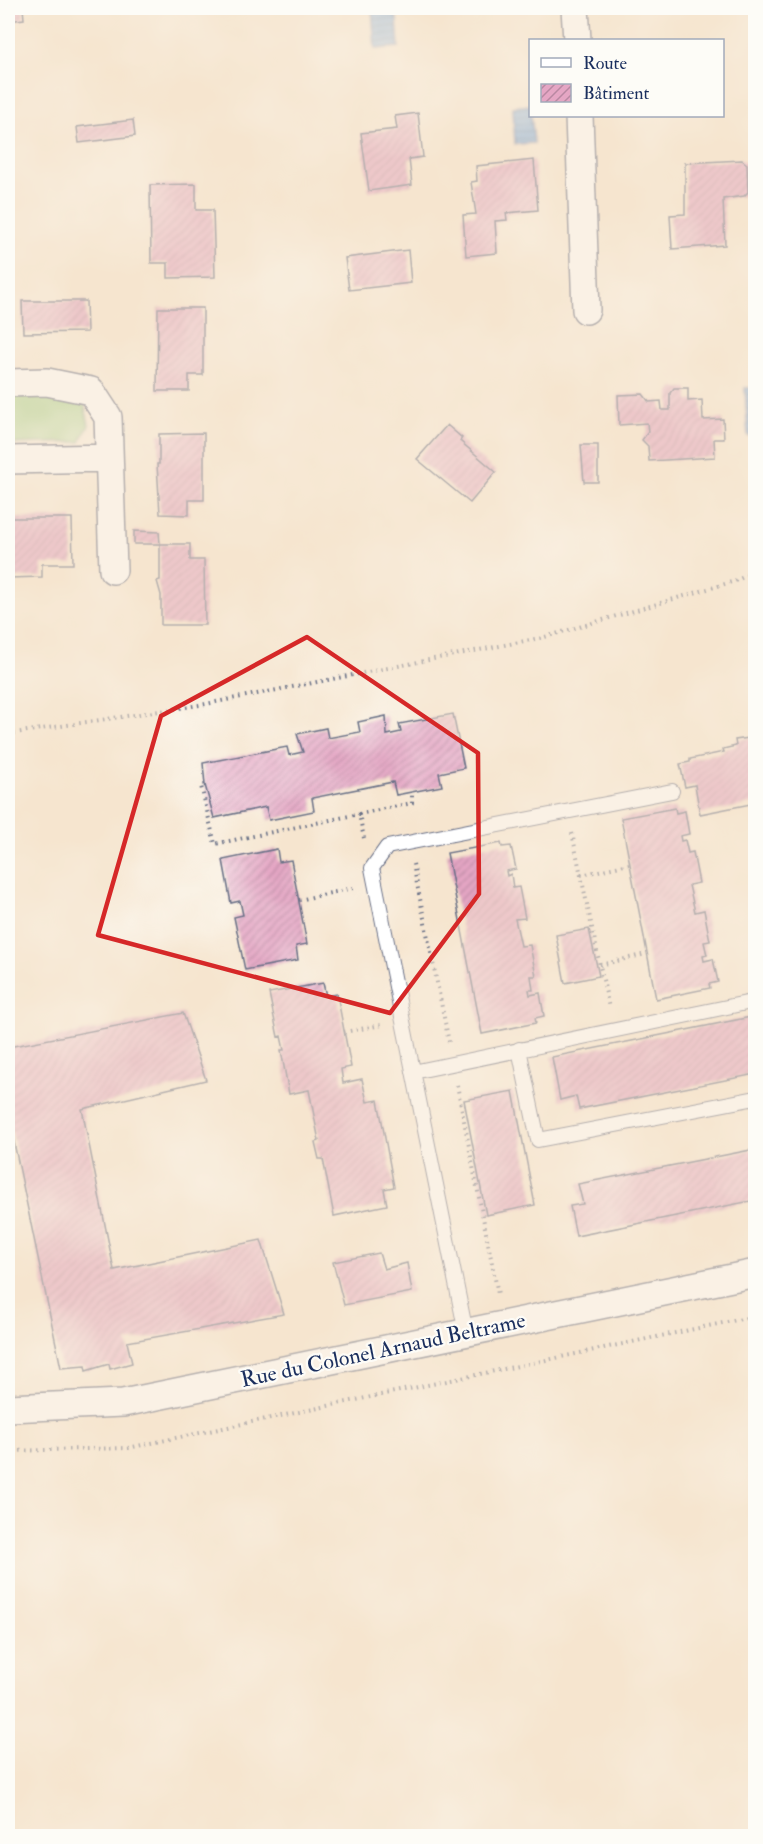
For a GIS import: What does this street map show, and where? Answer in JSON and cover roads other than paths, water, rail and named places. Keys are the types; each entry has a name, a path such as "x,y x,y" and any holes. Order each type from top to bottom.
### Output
{"street":[{"path":"575,8 577,39"},
{"path":"579,117 586,310"},
{"path":"8,383 47,382 91,391 108,417 113,570"},
{"path":"8,460 109,458"},
{"name":"Rue du Colonel Arnaud Beltrame","path":"8,1408 123,1403 756,1273"}],"lane":[{"path":"466,1333 372,867 387,847 672,791"},
{"path":"413,1072 756,1001"},
{"path":"519,1049 538,1140 756,1098"}],"water":[{"path":"372,8 396,8 399,47 375,49"},
{"path":"529,105 534,143 515,144 513,107"},
{"path":"745,388 755,388 755,435 748,436"}]}
